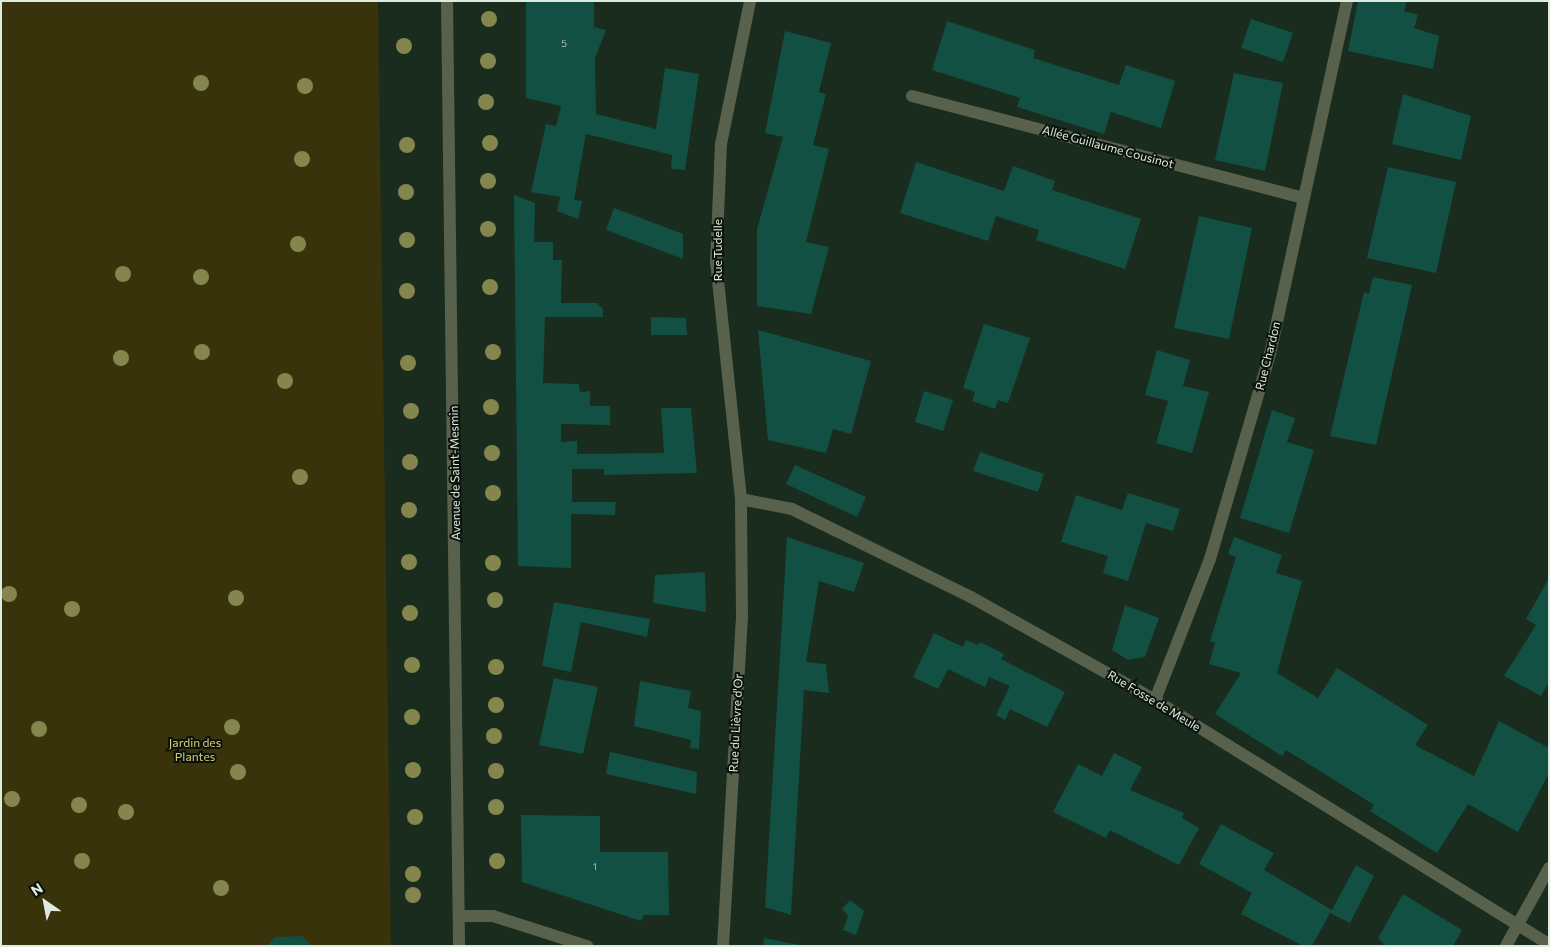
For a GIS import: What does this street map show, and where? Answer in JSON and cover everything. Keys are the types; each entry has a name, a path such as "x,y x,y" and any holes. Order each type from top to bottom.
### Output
{"street":[{"name":"Avenue de Saint-Mesmin","path":"447,1 459,946"},
{"name":"Rue Tudelle","path":"741,499 716,263 722,144 750,1"},
{"name":"Rue Chardon","path":"1155,700 1210,560 1270,354 1347,1"},
{"name":"Allée Guillaume Cousinot","path":"912,96 1304,198"},
{"name":"Rue Fosse de Meule","path":"741,499 801,514 971,596 1155,700 1549,944"},
{"name":"Rue du Lièvre d'Or","path":"723,946 742,618 741,499"},
{"path":"1506,946 1549,868"},
{"path":"460,916 493,916 587,946"}],"green space":[{"name":"Jardin des Plantes","path":"1,1 378,1 391,946 1,946"}],"building":[{"path":"526,1 594,1 594,27 606,30 595,58 596,114 656,129 665,68 699,74 685,170 671,169 672,155 586,134 574,200 582,201 578,219 557,211 560,197 531,192 546,124 556,126 561,106 526,98"},
{"path":"1358,1 1407,1 1404,11 1418,15 1414,28 1439,36 1433,69 1348,51"},
{"path":"1251,19 1293,33 1283,62 1241,48"},
{"path":"947,21 1035,50 1033,58 1119,85 1126,65 1175,81 1161,128 1111,112 1104,134 1017,107 1020,98 932,70"},
{"path":"785,31 831,43 819,92 826,94 813,145 829,149 806,242 829,247 811,314 757,306 757,229 783,137 765,133"},
{"path":"1234,73 1283,83 1265,171 1215,160"},
{"path":"1403,94 1471,116 1461,160 1392,144"},
{"path":"916,162 1004,191 1013,166 1055,181 1052,190 1141,219 1125,269 1036,240 1039,230 996,216 988,241 900,213"},
{"path":"1388,167 1456,182 1436,273 1367,258"},
{"path":"514,195 535,203 534,242 553,242 553,260 562,260 561,303 597,303 603,309 603,317 545,317 543,383 579,384 580,392 590,391 590,406 610,406 610,425 561,424 561,442 577,441 577,454 664,453 661,408 691,408 697,473 604,475 604,469 572,469 572,502 616,502 615,515 571,514 571,568 518,566"},
{"path":"614,208 683,234 683,259 606,230"},
{"path":"1199,216 1252,228 1229,339 1174,328"},
{"path":"1373,277 1412,285 1376,445 1330,436 1364,292 1369,294"},
{"path":"651,317 686,318 687,335 651,335"},
{"path":"984,324 1030,338 1008,403 998,400 995,409 972,401 975,392 963,388"},
{"path":"758,330 871,361 851,434 833,429 826,453 768,440"},
{"path":"1157,350 1190,360 1183,386 1209,392 1192,453 1156,443 1168,401 1145,395"},
{"path":"924,391 953,400 943,431 915,422"},
{"path":"1272,410 1295,418 1287,442 1314,450 1289,533 1240,518"},
{"path":"980,452 1044,474 1038,492 973,471"},
{"path":"795,465 866,497 857,517 786,484"},
{"path":"1128,493 1180,509 1173,531 1146,523 1128,581 1103,573 1108,556 1061,542 1076,495 1122,510"},
{"path":"787,537 864,563 854,592 819,581 806,662 826,664 829,693 804,690 791,915 765,907"},
{"path":"1234,537 1282,555 1276,573 1302,581 1277,673 1318,698 1337,668 1428,725 1415,745 1474,776 1499,721 1549,748 1549,773 1518,832 1468,804 1437,853 1370,811 1374,805 1360,796 1286,750 1282,756 1215,714 1241,673 1209,664 1215,643 1210,641 1236,557 1228,554"},
{"path":"705,572 706,612 653,603 655,575"},
{"path":"1549,578 1549,682 1541,696 1504,676 1536,625 1526,619"},
{"path":"554,602 650,619 647,637 581,622 571,672 542,666"},
{"path":"1125,605 1159,618 1145,657 1128,660 1112,650"},
{"path":"934,633 963,647 966,640 978,645 980,642 1004,654 1001,659 1065,692 1047,727 1010,709 1005,720 996,715 1010,686 989,677 985,687 948,669 938,689 913,677"},
{"path":"554,678 598,687 583,754 539,745"},
{"path":"640,681 691,691 688,708 701,711 699,749 690,748 691,740 634,726"},
{"path":"610,752 697,772 696,794 606,774"},
{"path":"1114,753 1142,767 1130,790 1184,813 1182,818 1199,828 1179,865 1110,830 1106,838 1053,812 1078,764 1102,776"},
{"path":"521,815 600,816 600,852 668,852 669,915 644,915 641,921 522,882"},
{"path":"1221,824 1274,853 1264,870 1332,910 1356,865 1374,876 1350,923 1330,913 1312,946 1303,946 1241,914 1252,893 1199,864"},
{"path":"1403,894 1462,930 1453,946 1385,946 1378,938"},
{"path":"850,900 864,911 856,935 843,930 848,916 842,909"},
{"path":"302,936 312,946 267,946 275,937"},
{"path":"764,938 800,945 800,946 763,946"}]}
